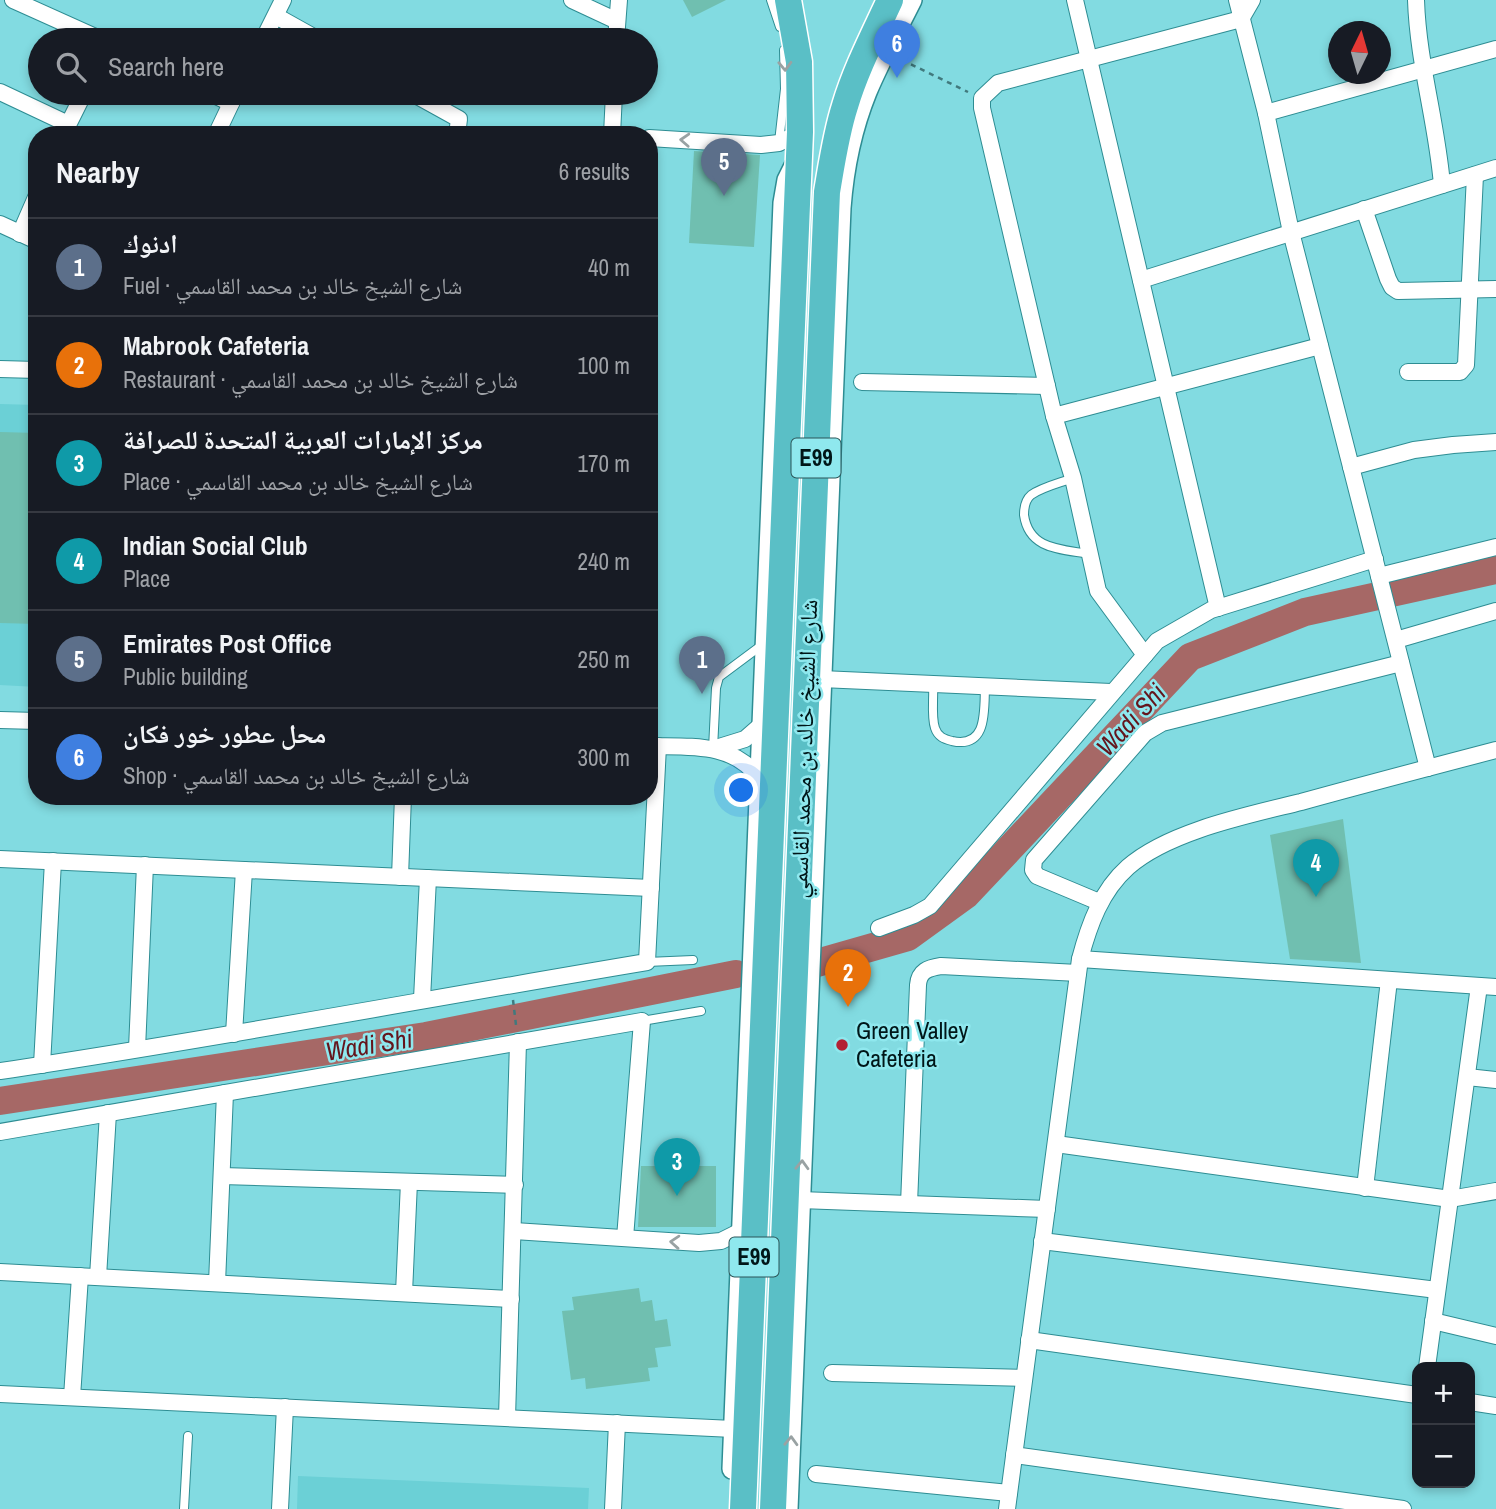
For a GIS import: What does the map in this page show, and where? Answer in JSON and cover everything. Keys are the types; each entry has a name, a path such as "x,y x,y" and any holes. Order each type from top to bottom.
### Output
{"highway":[{"name":"شارع الشيخ خالد بن محمد القاسمي","path":"741,1491 767,924 762,888 777,506 792,145 799,62 788,0"},
{"name":"شارع الشيخ خالد بن محمد القاسمي","path":"773,1509 797,926 810,769 829,297 827,192 834,149 852,108 860,65 890,0"}],"street":[{"path":"13,0 75,28"},
{"path":"572,0 617,22"},
{"path":"617,28 618,0"},
{"path":"852,108 886,53 912,0"},
{"path":"1075,0 1218,608"},
{"path":"1237,0 1266,113 1291,232 1428,768"},
{"path":"1145,655 1098,591 1073,478 1054,416 982,108 982,98 998,83 1241,19 1252,0"},
{"path":"1416,0 1424,70 1440,152 1442,185"},
{"path":"268,28 279,5 305,28"},
{"path":"1266,113 1496,49"},
{"path":"0,92 61,126"},
{"path":"68,126 78,105"},
{"path":"220,126 231,105"},
{"path":"434,105 459,119 458,126"},
{"path":"612,126 613,105"},
{"path":"658,139 792,145"},
{"path":"1141,280 1496,168"},
{"path":"1408,372 1461,372 1464,369 1471,290 1475,175"},
{"path":"1364,209 1392,287 1406,292 1496,289"},
{"path":"20,234 28,216"},
{"path":"0,224 28,237"},
{"path":"788,1509 800,1200 810,769 821,679 829,297"},
{"path":"1054,416 1320,346"},
{"path":"0,369 28,370"},
{"path":"862,382 1047,386"},
{"path":"1351,467 1414,450 1453,444 1496,442"},
{"path":"741,1491 733,1429 741,1231 762,888 759,778 764,644 777,506"},
{"path":"1379,576 1496,547"},
{"path":"879,928 930,906 1111,692 1157,642 1218,608 1375,559"},
{"path":"1394,633 1496,611"},
{"path":"1100,902 1037,876 1033,870 1034,860 1145,733 1162,723 1401,663"},
{"path":"821,679 1111,692"},
{"path":"0,720 28,721"},
{"path":"713,749 745,739 761,725"},
{"path":"658,746 713,749 735,755 759,778"},
{"path":"816,1474 1008,1501 1079,966 1088,927 1100,902 1127,867 1152,850 1236,819 1496,750"},
{"path":"400,877 403,805"},
{"path":"0,1071 234,1034 422,999 647,962 653,805"},
{"path":"0,859 652,888"},
{"path":"42,1065 53,862"},
{"path":"138,1049 145,866"},
{"path":"234,1034 244,870"},
{"path":"422,999 428,878"},
{"path":"909,1204 918,985 923,972 931,967 1079,966 1496,987"},
{"path":"1365,1188 1389,980"},
{"path":"1428,1362 1479,986"},
{"path":"0,1132 517,1038 642,1021 625,1238"},
{"path":"507,1418 517,1038"},
{"path":"1467,1077 1496,1080"},
{"path":"217,1283 225,1093"},
{"path":"98,1277 108,1113"},
{"path":"1056,1144 1450,1199 1496,1191"},
{"path":"222,1176 515,1185"},
{"path":"404,1293 409,1182"},
{"path":"800,1200 1047,1209"},
{"path":"514,1231 710,1243 732,1237 741,1231"},
{"path":"1042,1241 1437,1290"},
{"path":"0,1272 511,1299"},
{"path":"72,1397 80,1276"},
{"path":"1433,1321 1496,1336"},
{"path":"1029,1339 1412,1394"},
{"path":"832,1373 1024,1378"},
{"path":"0,1394 733,1429"},
{"path":"1475,1403 1496,1406"},
{"path":"280,1509 285,1407"},
{"path":"612,1509 617,1423"},
{"path":"1014,1455 1403,1509"}],"lane":[{"path":"771,0 781,30 792,145"},
{"path":"1073,478 1030,496 1023,507 1026,525 1034,539 1052,547 1089,554"},
{"path":"713,749 719,677 764,644"},
{"path":"933,684 935,729 941,738 955,742 968,742 977,735 983,722 985,686"},
{"path":"647,962 693,960"},
{"path":"642,1021 701,1011"},
{"path":"184,1509 188,1436"}],"path":[{"path":"886,53 982,98"},
{"path":"512,996 517,1038"}],"shaded area":[{"path":"0,404 28,405 28,687 0,685"},
{"path":"298,1476 589,1488 588,1509 297,1509"}],"building":[{"path":"683,0 726,0 692,17"},
{"path":"694,151 760,155 754,247 689,243"},
{"path":"0,432 28,433 28,624 0,623"},
{"path":"1343,819 1361,963 1290,959 1270,835"},
{"path":"641,1166 716,1166 716,1227 638,1227"},
{"path":"639,1288 641,1302 652,1300 655,1321 667,1319 671,1346 655,1348 658,1367 648,1368 650,1381 586,1389 585,1378 571,1380 562,1311 574,1310 572,1297"}],"waterway":[{"name":"Wadi Shi","path":"817,963 908,937 966,895 1190,657 1305,612 1496,570"},
{"name":"Wadi Shi","path":"0,1101 426,1036 736,974"}],"place":[{"name":"محل عطور خور فكان","path":"897,78"},
{"name":"Emirates Post Office","path":"724,196"},
{"name":"ادنوك","path":"702,694"},
{"name":"Indian Social Club","path":"1316,897"},
{"name":"Mabrook Cafeteria","path":"848,1007"},
{"name":"Green Valley Cafeteria","path":"842,1045"},
{"name":"مركز الإمارات العربية المتحدة للصرافة","path":"677,1196"}]}
